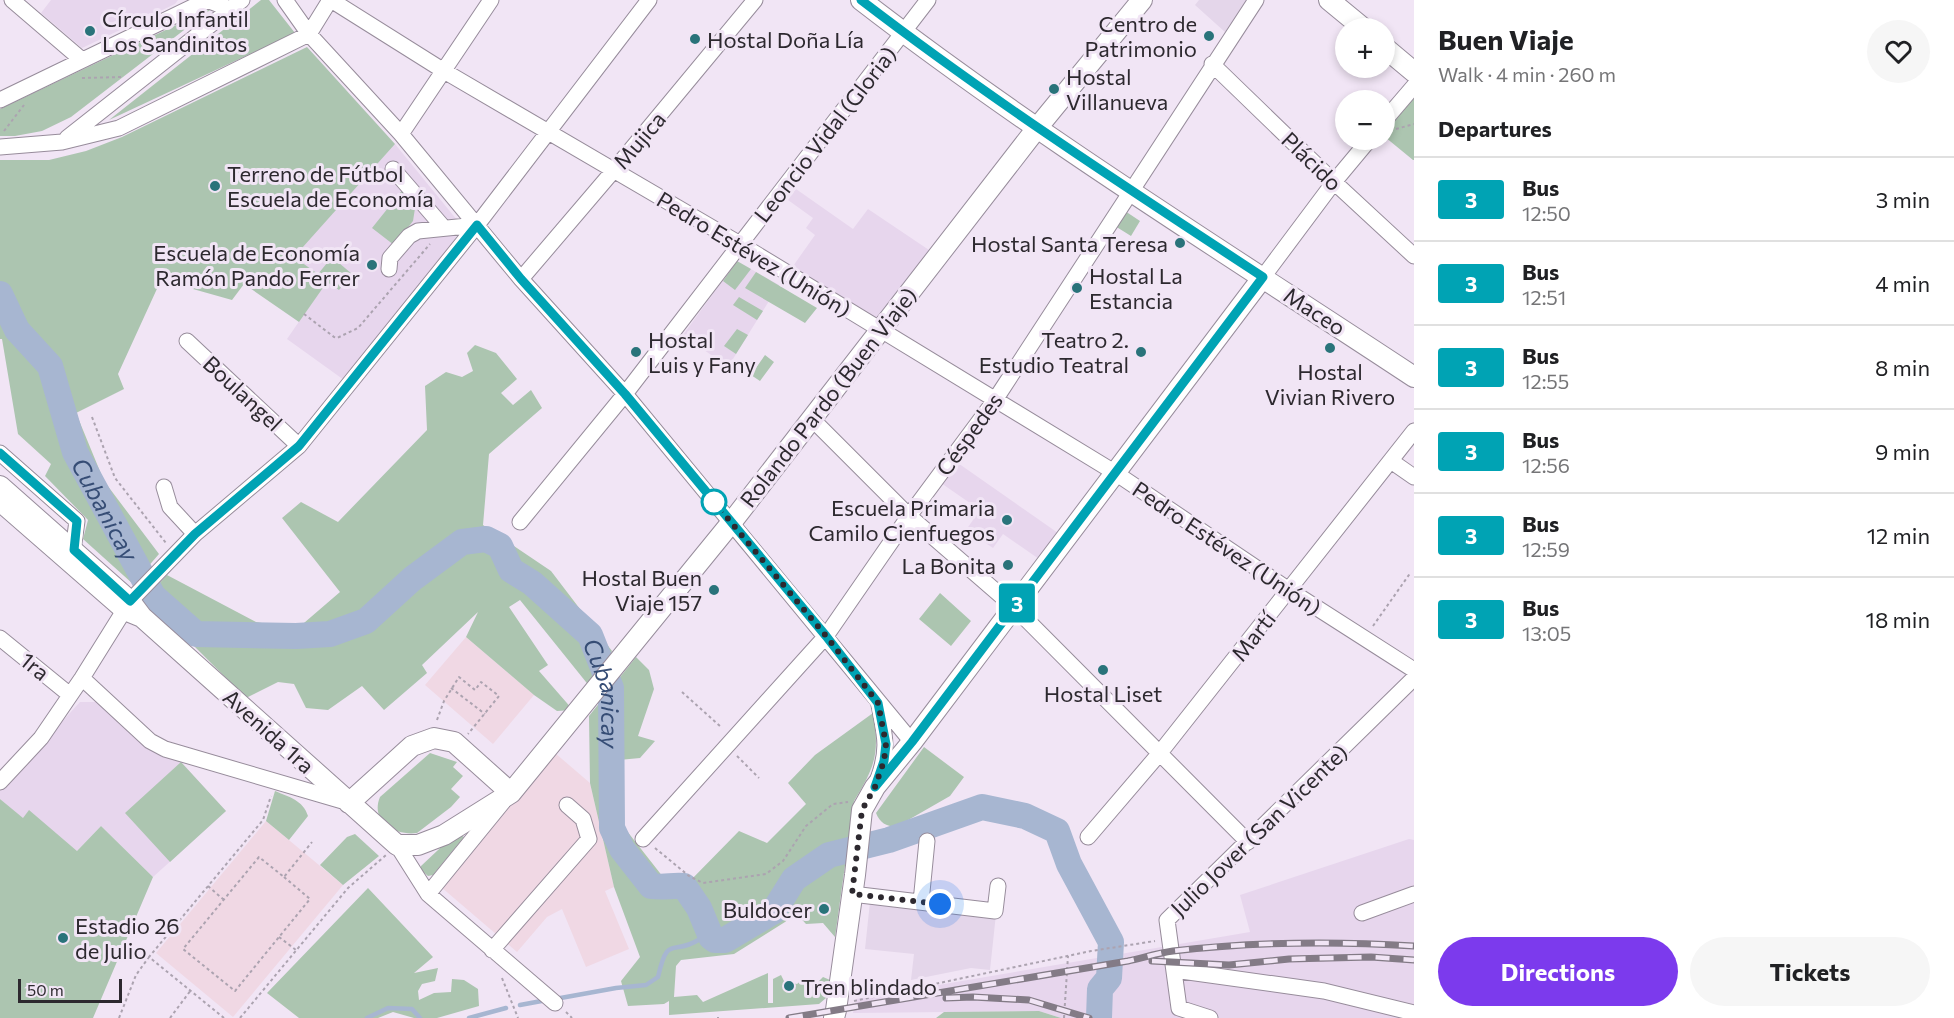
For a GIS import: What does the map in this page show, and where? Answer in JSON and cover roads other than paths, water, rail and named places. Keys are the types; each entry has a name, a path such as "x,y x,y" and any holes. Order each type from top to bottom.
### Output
{"main road":[{"name":"Maceo","path":"861,0 903,33 1037,128 1414,376"},
{"name":"Rolando Pardo (Buen Viaje)","path":"397,845 418,844 444,835 511,793 731,523 1037,128 1142,0"},
{"path":"1329,0 1351,18"},
{"path":"1395,56 1414,72"},
{"path":"835,1012 854,885 862,810 875,787 912,742 1263,277"},
{"name":"Avenida 1ra","path":"0,486 74,550 397,845"},
{"name":"Avenida 1ra","path":"0,501 133,606"},
{"path":"349,803 412,746 431,739 454,742 511,793"}],"street":[{"path":"12,0 82,60"},
{"path":"0,100 207,0 236,4"},
{"path":"285,0 309,34 401,134 521,279 625,394 912,742"},
{"path":"0,147 62,142 119,128 309,34 330,0"},
{"name":"Pedro Estévez (Unión)","path":"330,0 444,71 740,244 1114,472 1289,590 1414,670"},
{"path":"401,134 491,0"},
{"path":"0,782 41,738 163,567 195,534 299,446 477,225 649,0"},
{"name":"Mujica","path":"521,279 755,0"},
{"name":"Leoncio Vidal (Gloria)","path":"520,522 625,394 928,0"},
{"name":"Céspedes","path":"643,839 826,636 909,516 995,400 1212,64 1256,0"},
{"path":"62,142 236,4"},
{"name":"Plácido","path":"1212,64 1414,256"},
{"path":"1395,116 1414,86"},
{"path":"1263,277 1361,150"},
{"path":"393,169 444,228"},
{"path":"389,269 390,258 409,236 418,231 477,225"},
{"name":"Boulangel","path":"187,341 299,446"},
{"path":"812,419 909,516 1014,607 1248,842"},
{"name":"Martí","path":"1088,837 1159,754 1414,432"},
{"path":"0,453 77,521 74,550"},
{"path":"1391,461 1414,477"},
{"path":"164,487 170,507 195,534"},
{"name":"1ra","path":"0,638 70,695"},
{"path":"82,678 150,741 165,749 349,803"},
{"name":"Julio Jover (San Vicente)","path":"1210,1018 1179,1008 1167,920 1414,678"},
{"path":"875,787 884,761 886,744 878,703"},
{"path":"428,894 511,793"},
{"path":"492,950 589,838 584,819 567,805"},
{"path":"921,902 927,841"},
{"path":"397,845 428,894 554,1002"},
{"path":"854,885 921,902 995,911 998,886"},
{"path":"1362,913 1414,894"},
{"path":"1174,970 1324,991 1414,1012"}],"waterway":[{"name":"Cubanicay","path":"0,294 17,330 50,366 75,452 153,596 196,634 296,636 330,634 366,621 412,579 462,542 486,539 500,546 511,570 532,583 590,635 611,688 612,828 622,849 651,886 684,886 699,908 711,937 715,940 725,940 774,911 794,879 829,855 889,840 982,807 1025,816 1057,831 1069,864 1111,942 1109,978 1100,989 1099,1018"},
{"path":"555,999 646,985 658,977 668,950 691,944 700,939"},
{"path":"520,1005 547,1000"},
{"path":"367,1018 388,1008 412,1009 420,1018"},
{"path":"469,1018 506,1008"}],"railway":[{"path":"789,1018 1128,961 1173,951 1293,943 1414,946"},
{"path":"1152,961 1229,965 1289,959 1371,957 1414,960"},
{"path":"946,998 1029,1000 1089,1018"}],"place":[{"name":"Círculo Infantil Los Sandinitos","path":"90,31"},
{"name":"Centro de Patrimonio","path":"1209,36"},
{"name":"Hostal Doña Lía","path":"695,39"},
{"name":"Hostal Villanueva","path":"1054,89"},
{"name":"Terreno de Fútbol Escuela de Economía","path":"215,186"},
{"name":"Hostal Santa Teresa","path":"1180,243"},
{"name":"Escuela de Economía Ramón Pando Ferrer","path":"372,265"},
{"name":"Hostal La Estancia","path":"1077,288"},
{"name":"Hostal Vivian Rivero","path":"1330,348"},
{"name":"Hostal Luis y Fany","path":"636,352"},
{"name":"Teatro 2. Estudio Teatral","path":"1141,352"},
{"name":"Escuela Primaria Camilo Cienfuegos","path":"1007,520"},
{"name":"La Bonita","path":"1008,565"},
{"name":"Hostal Buen Viaje 157","path":"714,590"},
{"name":"Hostal Liset","path":"1103,670"},
{"name":"Buldocer","path":"824,909"},
{"name":"Estadio 26 de Julio","path":"63,938"},
{"name":"Tren blindado","path":"789,986"}]}
